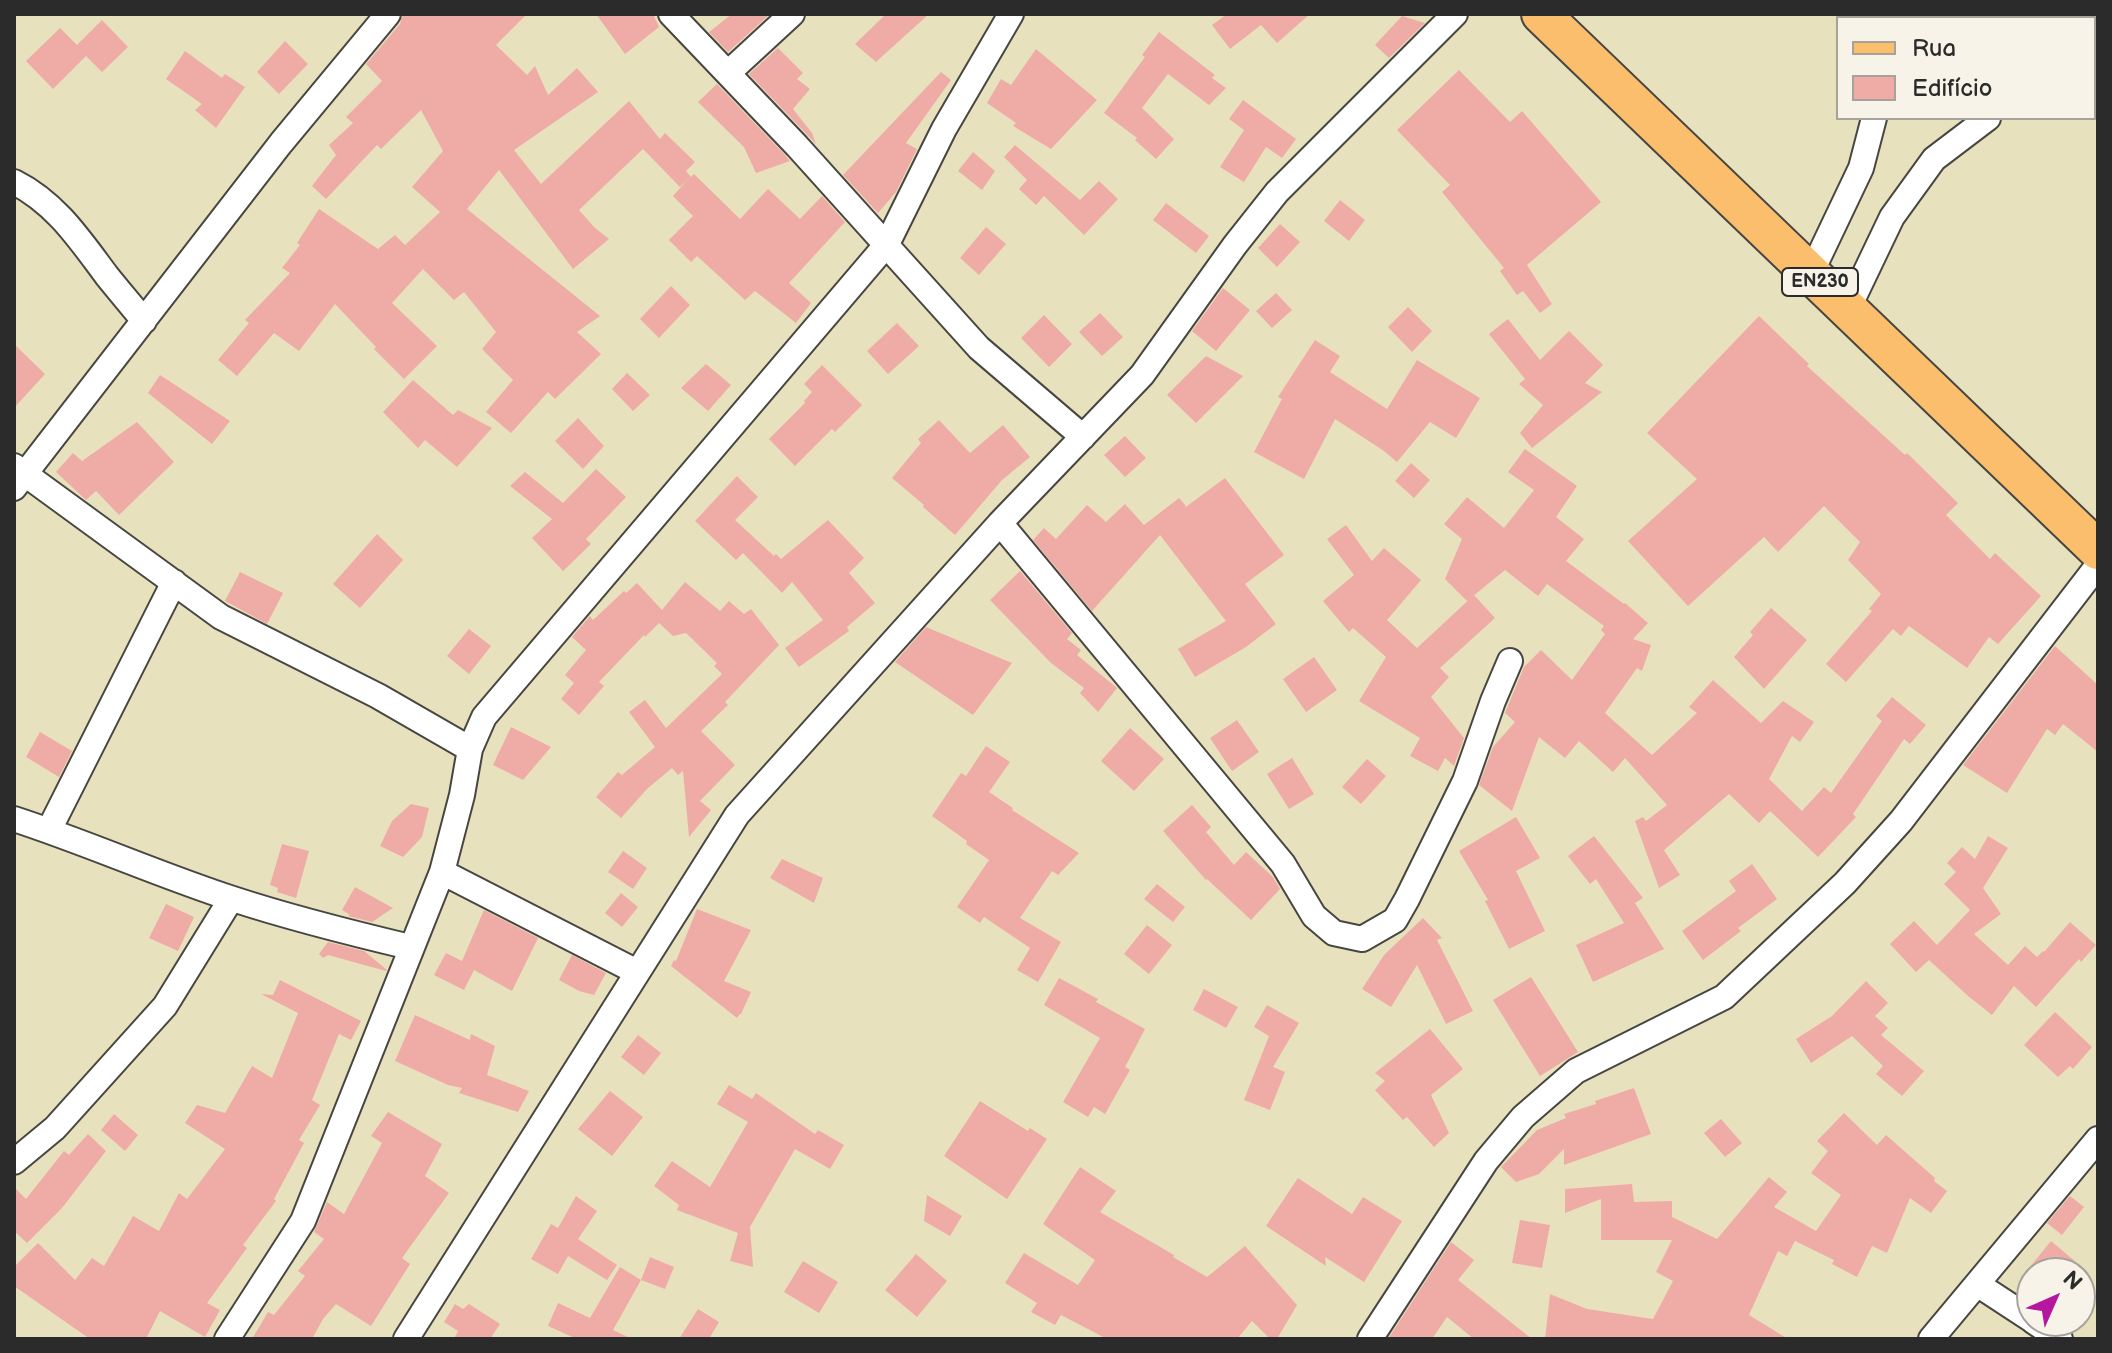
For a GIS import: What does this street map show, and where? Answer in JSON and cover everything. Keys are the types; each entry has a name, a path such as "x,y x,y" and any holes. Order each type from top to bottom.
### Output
{"main road":[{"name":"EN230","path":"1541,14 2098,550"}],"street":[{"path":"388,14 281,143 144,321 18,476 221,617 378,696 470,749"},
{"path":"671,14 887,244 979,348 1083,437"},
{"path":"728,73 792,14"},
{"path":"227,1339 303,1221 442,872 462,795 470,749 484,717 887,244 944,129 1011,14"},
{"path":"406,1339 737,815 1000,523 1142,375 1277,192 1455,14"},
{"path":"1811,273 1861,168 1873,120"},
{"path":"1848,309 1892,217 1934,159 1985,120"},
{"path":"14,182 45,201 74,230 144,321"},
{"path":"1000,523 1283,864 1314,916 1334,933 1362,939 1395,920 1465,781 1510,661"},
{"path":"1370,1339 1486,1161 1523,1117 1576,1071 1724,997 1845,883 1901,821 2098,565"},
{"path":"49,830 174,582"},
{"path":"14,819 231,899 337,930 410,947"},
{"path":"442,872 637,972"},
{"path":"14,1162 55,1128 165,1006 231,899"},
{"path":"1931,1339 2098,1139"},
{"path":"1977,1284 2016,1310"}],"building":[{"path":"403,14 527,14 496,45 527,75 535,66 548,95 577,68 598,92 514,150 541,184 629,101 660,139 665,133 695,162 686,171 691,177 694,174 740,219 768,189 800,219 822,196 845,222 789,283 811,303 796,323 755,291 745,300 697,256 691,262 669,240 693,216 673,196 690,177 680,187 643,149 579,210 609,239 573,269 499,170 467,209 600,316 577,332 601,354 555,399 548,392 511,433 486,412 513,380 482,349 496,332 464,292 454,300 423,269 392,303 437,346 404,379 335,304 299,351 274,333 237,376 218,360 249,323 245,320 290,273 282,268 300,245 297,243 319,209 378,249 395,235 405,245 440,212 412,187 443,151 421,110 381,149 377,145 326,199 312,186 336,155 329,145 353,123 346,117 382,81 366,64 400,24"},
{"path":"596,14 653,14 659,27 625,54"},
{"path":"732,14 770,14 728,52 709,32"},
{"path":"886,14 929,14 876,62 855,44"},
{"path":"1227,14 1310,14 1277,43 1261,25 1230,49 1212,25"},
{"path":"1402,16 1425,23 1389,58 1375,45"},
{"path":"102,20 128,47 102,72 86,56 53,89 26,61 60,28 77,45"},
{"path":"1159,32 1215,75 1212,78 1226,88 1209,105 1168,74 1142,108 1174,139 1156,159 1135,140 1137,138 1104,113 1145,57 1142,55"},
{"path":"285,41 308,64 279,94 257,72"},
{"path":"778,48 803,73 797,79 810,89 793,109 812,133 816,144 749,74"},
{"path":"1036,49 1097,100 1051,149 1013,126 1016,123 987,103 1001,79 1011,85"},
{"path":"185,51 222,78 225,74 245,87 216,128 195,110 202,104 166,79"},
{"path":"1459,70 1510,122 1522,111 1601,202 1527,265 1552,304 1540,313 1523,291 1517,295 1500,271 1504,268 1442,192 1450,185 1397,130"},
{"path":"941,72 951,80 906,143 917,149 896,192 878,213 843,175"},
{"path":"717,84 790,161 756,173 744,147 698,102"},
{"path":"1243,100 1296,139 1282,158 1266,147 1244,182 1220,167 1244,130 1229,119"},
{"path":"1015,145 1080,200 1099,181 1118,199 1084,235 1044,196 1036,205 1019,189 1027,180 1004,157"},
{"path":"973,152 995,171 982,190 958,171"},
{"path":"1340,200 1365,220 1349,241 1324,221"},
{"path":"1166,203 1209,236 1196,253 1153,220"},
{"path":"1280,224 1300,242 1277,267 1258,248"},
{"path":"986,227 1006,244 979,275 960,258"},
{"path":"671,286 690,305 659,338 640,319"},
{"path":"1223,288 1250,310 1216,351 1192,331"},
{"path":"1276,293 1292,310 1272,328 1256,311"},
{"path":"1408,307 1432,331 1412,352 1388,327"},
{"path":"1100,313 1123,337 1102,356 1079,332"},
{"path":"1044,315 1072,344 1049,367 1021,338"},
{"path":"1759,316 1809,364 1807,366 1905,455 1907,453 1958,503 1946,515 1990,559 1995,553 2041,596 1998,644 1989,637 1967,668 1909,626 1901,636 1893,629 1846,682 1826,664 1872,611 1869,609 1881,594 1848,560 1860,542 1824,506 1778,552 1764,537 1688,606 1628,541 1697,479 1647,433"},
{"path":"1508,319 1540,360 1569,331 1603,365 1585,383 1602,392 1532,448 1520,433 1543,405 1519,384 1525,379 1489,334"},
{"path":"897,323 919,346 888,374 867,351"},
{"path":"1315,340 1340,356 1330,372 1387,409 1417,360 1480,398 1456,438 1430,422 1397,462 1335,419 1304,479 1254,452 1282,399 1278,397"},
{"path":"14,344 45,374 14,408"},
{"path":"1206,356 1243,376 1196,423 1167,395"},
{"path":"706,364 731,385 708,411 681,388"},
{"path":"822,365 862,405 835,432 832,429 795,466 769,439 805,403 812,392 804,384"},
{"path":"627,373 650,395 633,411 612,389"},
{"path":"160,375 230,421 212,444 148,393"},
{"path":"413,380 453,415 458,410 492,428 457,467 425,440 418,448 383,412"},
{"path":"578,418 604,446 583,469 555,441"},
{"path":"939,420 970,453 1003,425 1030,457 1002,480 955,535 892,478 921,443 918,439"},
{"path":"137,422 174,462 119,515 96,491 86,500 56,472 73,453 82,461"},
{"path":"1125,436 1146,458 1125,477 1104,455"},
{"path":"1525,449 1577,486 1556,517 1584,539 1566,561 1648,623 1633,639 1651,645 1642,671 1637,668 1605,713 1652,755 1697,713 1689,707 1713,680 1761,723 1783,701 1814,722 1800,742 1792,736 1769,779 1802,811 1824,787 1831,793 1882,721 1876,716 1892,697 1926,725 1910,744 1904,739 1853,814 1856,817 1818,857 1770,811 1759,823 1729,794 1664,850 1680,875 1659,888 1635,821 1643,817 1646,821 1667,805 1625,758 1613,772 1579,741 1565,758 1539,737 1512,811 1479,785 1493,747 1515,722 1505,713 1524,667 1541,650 1572,680 1605,634 1601,630 1604,626 1547,584 1538,596 1505,570 1467,601 1445,579 1462,539 1444,524 1467,497 1504,528 1534,490 1508,472"},
{"path":"1411,463 1430,480 1414,498 1395,481"},
{"path":"596,469 626,497 586,539 591,544 563,571 532,538 552,519 510,486 525,472 563,503"},
{"path":"737,476 758,497 735,520 774,556 776,554 781,559 828,520 864,558 849,573 875,603 847,627 849,631 799,667 785,648 823,620 792,582 782,593 743,553 736,560 695,521"},
{"path":"1225,478 1284,555 1245,584 1276,624 1246,647 1195,677 1178,649 1226,621 1160,535 1092,611 1033,540 1044,528 1056,539 1087,505 1106,522 1125,504 1144,525 1179,498 1186,506 1183,509"},
{"path":"1346,525 1372,561 1384,548 1421,580 1387,620 1417,648 1474,595 1495,618 1440,668 1449,677 1431,697 1464,738 1454,766 1445,758 1438,771 1410,756 1420,738 1359,701 1386,657 1353,628 1349,632 1323,601 1354,575 1327,539"},
{"path":"377,534 403,560 360,608 333,584"},
{"path":"1020,571 1072,633 1067,639 1081,650 1077,655 1117,688 1098,712 1080,693 1084,688 1051,663 990,600"},
{"path":"240,572 283,593 267,624 225,601"},
{"path":"685,582 720,611 729,601 744,614 751,609 779,645 725,702 728,705 701,731 735,765 700,801 711,810 689,837 683,771 678,775 672,768 647,789 621,818 596,797 618,772 622,775 655,747 629,712 645,700 666,728 722,674 714,666 717,663 686,633 673,636 659,623 599,682 604,686 579,715 561,699 574,683 565,675 586,650 572,637 590,616 593,620 637,583 662,610"},
{"path":"1771,608 1807,640 1764,689 1734,657"},
{"path":"926,627 1012,663 973,715 895,662"},
{"path":"469,629 491,646 469,674 447,656"},
{"path":"2055,646 2098,685 2098,752 2063,724 2055,735 2047,729 2007,793 1963,765"},
{"path":"1314,657 1337,690 1306,712 1283,679"},
{"path":"1237,720 1259,752 1232,771 1210,738"},
{"path":"511,727 551,747 523,780 493,765"},
{"path":"1130,728 1164,759 1134,791 1101,761"},
{"path":"40,732 72,751 59,777 26,757"},
{"path":"986,746 1010,762 989,792 1079,853 1058,875 1052,871 1020,918 1061,942 1038,982 1017,970 1030,948 984,917 980,923 957,907 989,860 932,816 961,773 966,776"},
{"path":"1292,758 1314,794 1289,809 1267,774"},
{"path":"1367,759 1386,776 1361,804 1342,787"},
{"path":"411,804 429,808 422,837 403,857 380,846 392,821"},
{"path":"1192,805 1211,827 1206,832 1234,865 1246,852 1273,877 1280,889 1251,920 1206,880 1163,831"},
{"path":"1516,817 1540,858 1516,871 1545,931 1509,949 1485,901 1488,900 1459,851"},
{"path":"1594,836 1643,898 1635,903 1664,949 1593,982 1576,945 1624,923 1596,879 1590,884 1568,856"},
{"path":"1988,836 2008,848 1983,888 2001,914 1974,934 2008,965 2025,946 2037,957 2070,922 2096,945 2081,962 2079,959 2036,1007 2014,986 1992,1015 1929,960 1916,972 1890,944 1914,921 1937,945 1970,910 1944,884 1956,872 1947,863 1962,847 1975,859"},
{"path":"282,844 309,851 296,898 277,892 278,888 270,885"},
{"path":"623,851 647,868 633,889 608,872"},
{"path":"782,859 823,878 814,903 770,878"},
{"path":"1752,864 1777,899 1738,928 1741,931 1703,960 1682,931 1736,891 1729,881"},
{"path":"1157,884 1185,907 1173,922 1144,899"},
{"path":"355,887 393,908 372,922 348,916 342,910"},
{"path":"621,893 638,907 622,927 605,913"},
{"path":"166,904 194,917 178,951 149,938"},
{"path":"697,909 751,930 724,981 751,992 737,1018 671,966 676,961"},
{"path":"484,910 538,938 512,991 474,970 464,990 434,975 446,953 462,961"},
{"path":"1423,918 1442,938 1437,940 1473,1011 1446,1024 1417,965 1391,1007 1362,989 1384,955"},
{"path":"1147,925 1172,945 1149,974 1124,954"},
{"path":"328,942 364,951 387,970 328,955 323,958 319,954"},
{"path":"572,955 606,973 594,995 559,980"},
{"path":"1531,977 1578,1052 1540,1076 1493,1000"},
{"path":"1059,978 1145,1029 1125,1067 1130,1070 1105,1114 1094,1107 1088,1117 1063,1102 1100,1038 1044,1005"},
{"path":"280,980 361,1021 351,1040 339,1034 312,1100 320,1105 299,1140 304,1143 274,1199 276,1201 243,1245 247,1248 207,1303 220,1310 205,1337 160,1311 146,1339 90,1339 14,1286 14,1267 38,1243 75,1280 92,1258 104,1266 133,1216 159,1231 179,1193 187,1199 225,1149 185,1123 197,1105 225,1113 252,1066 272,1078 298,1013 261,994 273,995"},
{"path":"1866,981 1888,1003 1875,1016 1888,1028 1881,1035 1924,1071 1902,1096 1876,1074 1883,1066 1852,1036 1811,1063 1796,1039 1832,1016"},
{"path":"1204,989 1238,1007 1226,1028 1193,1010"},
{"path":"1267,1005 1299,1023 1273,1067 1285,1072 1270,1110 1244,1100 1269,1036 1254,1027"},
{"path":"2055,1012 2092,1047 2073,1069 2070,1066 2058,1077 2024,1045"},
{"path":"415,1015 470,1040 471,1034 495,1046 487,1075 529,1091 518,1112 459,1093 462,1088 448,1085 395,1061"},
{"path":"1430,1029 1463,1069 1431,1095 1449,1133 1434,1147 1407,1117 1403,1120 1375,1090 1385,1081 1375,1073"},
{"path":"638,1035 661,1053 644,1075 621,1057"},
{"path":"729,1085 752,1099 756,1093 815,1134 818,1130 844,1145 830,1169 795,1149 750,1227 753,1267 730,1261 738,1233 677,1210 679,1205 654,1186 672,1161 710,1187 748,1122 717,1104"},
{"path":"1634,1088 1651,1134 1564,1165 1564,1149 1539,1174 1516,1182 1501,1167 1537,1130 1566,1118 1564,1114"},
{"path":"610,1091 643,1117 612,1156 578,1129"},
{"path":"980,1101 1028,1131 1030,1128 1047,1139 1007,1199 944,1156"},
{"path":"388,1112 442,1144 425,1176 449,1193 402,1258 410,1264 371,1326 336,1304 312,1339 252,1339 268,1312 274,1315 305,1276 298,1271 324,1239 314,1232 327,1202 344,1214 382,1143 371,1136"},
{"path":"1844,1113 1877,1145 1886,1135 1947,1191 1931,1213 1910,1198 1887,1253 1872,1246 1857,1277 1832,1264 1834,1260 1795,1241 1787,1256 1778,1251 1749,1315 1788,1339 1545,1339 1550,1294 1587,1309 1653,1319 1673,1281 1656,1272 1672,1240 1601,1240 1601,1199 1565,1213 1565,1189 1632,1184 1634,1202 1672,1201 1672,1217 1717,1239 1769,1177 1787,1192 1774,1207 1816,1231 1841,1195 1811,1173 1828,1151 1817,1141"},
{"path":"114,1114 138,1135 125,1151 101,1130"},
{"path":"1721,1119 1742,1143 1725,1157 1704,1133"},
{"path":"88,1134 106,1151 62,1208 27,1243 14,1231 14,1187 26,1199 64,1151 69,1155"},
{"path":"1080,1167 1116,1191 1100,1212 1207,1277 1245,1246 1297,1305 1277,1339 1270,1339 1252,1321 1237,1339 1107,1339 1061,1315 1055,1325 1031,1312 1037,1303 1005,1283 1024,1253 1078,1285 1095,1260 1043,1224"},
{"path":"1298,1178 1352,1214 1363,1197 1402,1221 1364,1282 1325,1257 1326,1266 1266,1226"},
{"path":"927,1195 962,1216 950,1236 924,1221"},
{"path":"576,1196 597,1211 578,1239 617,1265 607,1280 568,1256 558,1274 531,1259 551,1224 558,1228"},
{"path":"2070,1196 2084,1207 2062,1235 2047,1223"},
{"path":"1520,1220 1550,1225 1542,1268 1512,1263"},
{"path":"2051,1241 2070,1257 2038,1257"},
{"path":"1451,1242 1474,1260 1458,1280 1532,1339 1474,1339 1447,1317 1432,1339 1388,1339"},
{"path":"916,1254 947,1281 917,1317 885,1290"},
{"path":"650,1257 674,1267 665,1289 641,1280"},
{"path":"803,1261 838,1282 819,1313 784,1292"},
{"path":"620,1267 641,1280 613,1330 632,1339 577,1339 548,1326 558,1303 590,1318"},
{"path":"455,1304 463,1309 469,1304 500,1324 490,1339 454,1339 458,1331 444,1322"},
{"path":"698,1309 719,1322 709,1339 679,1339"}]}
